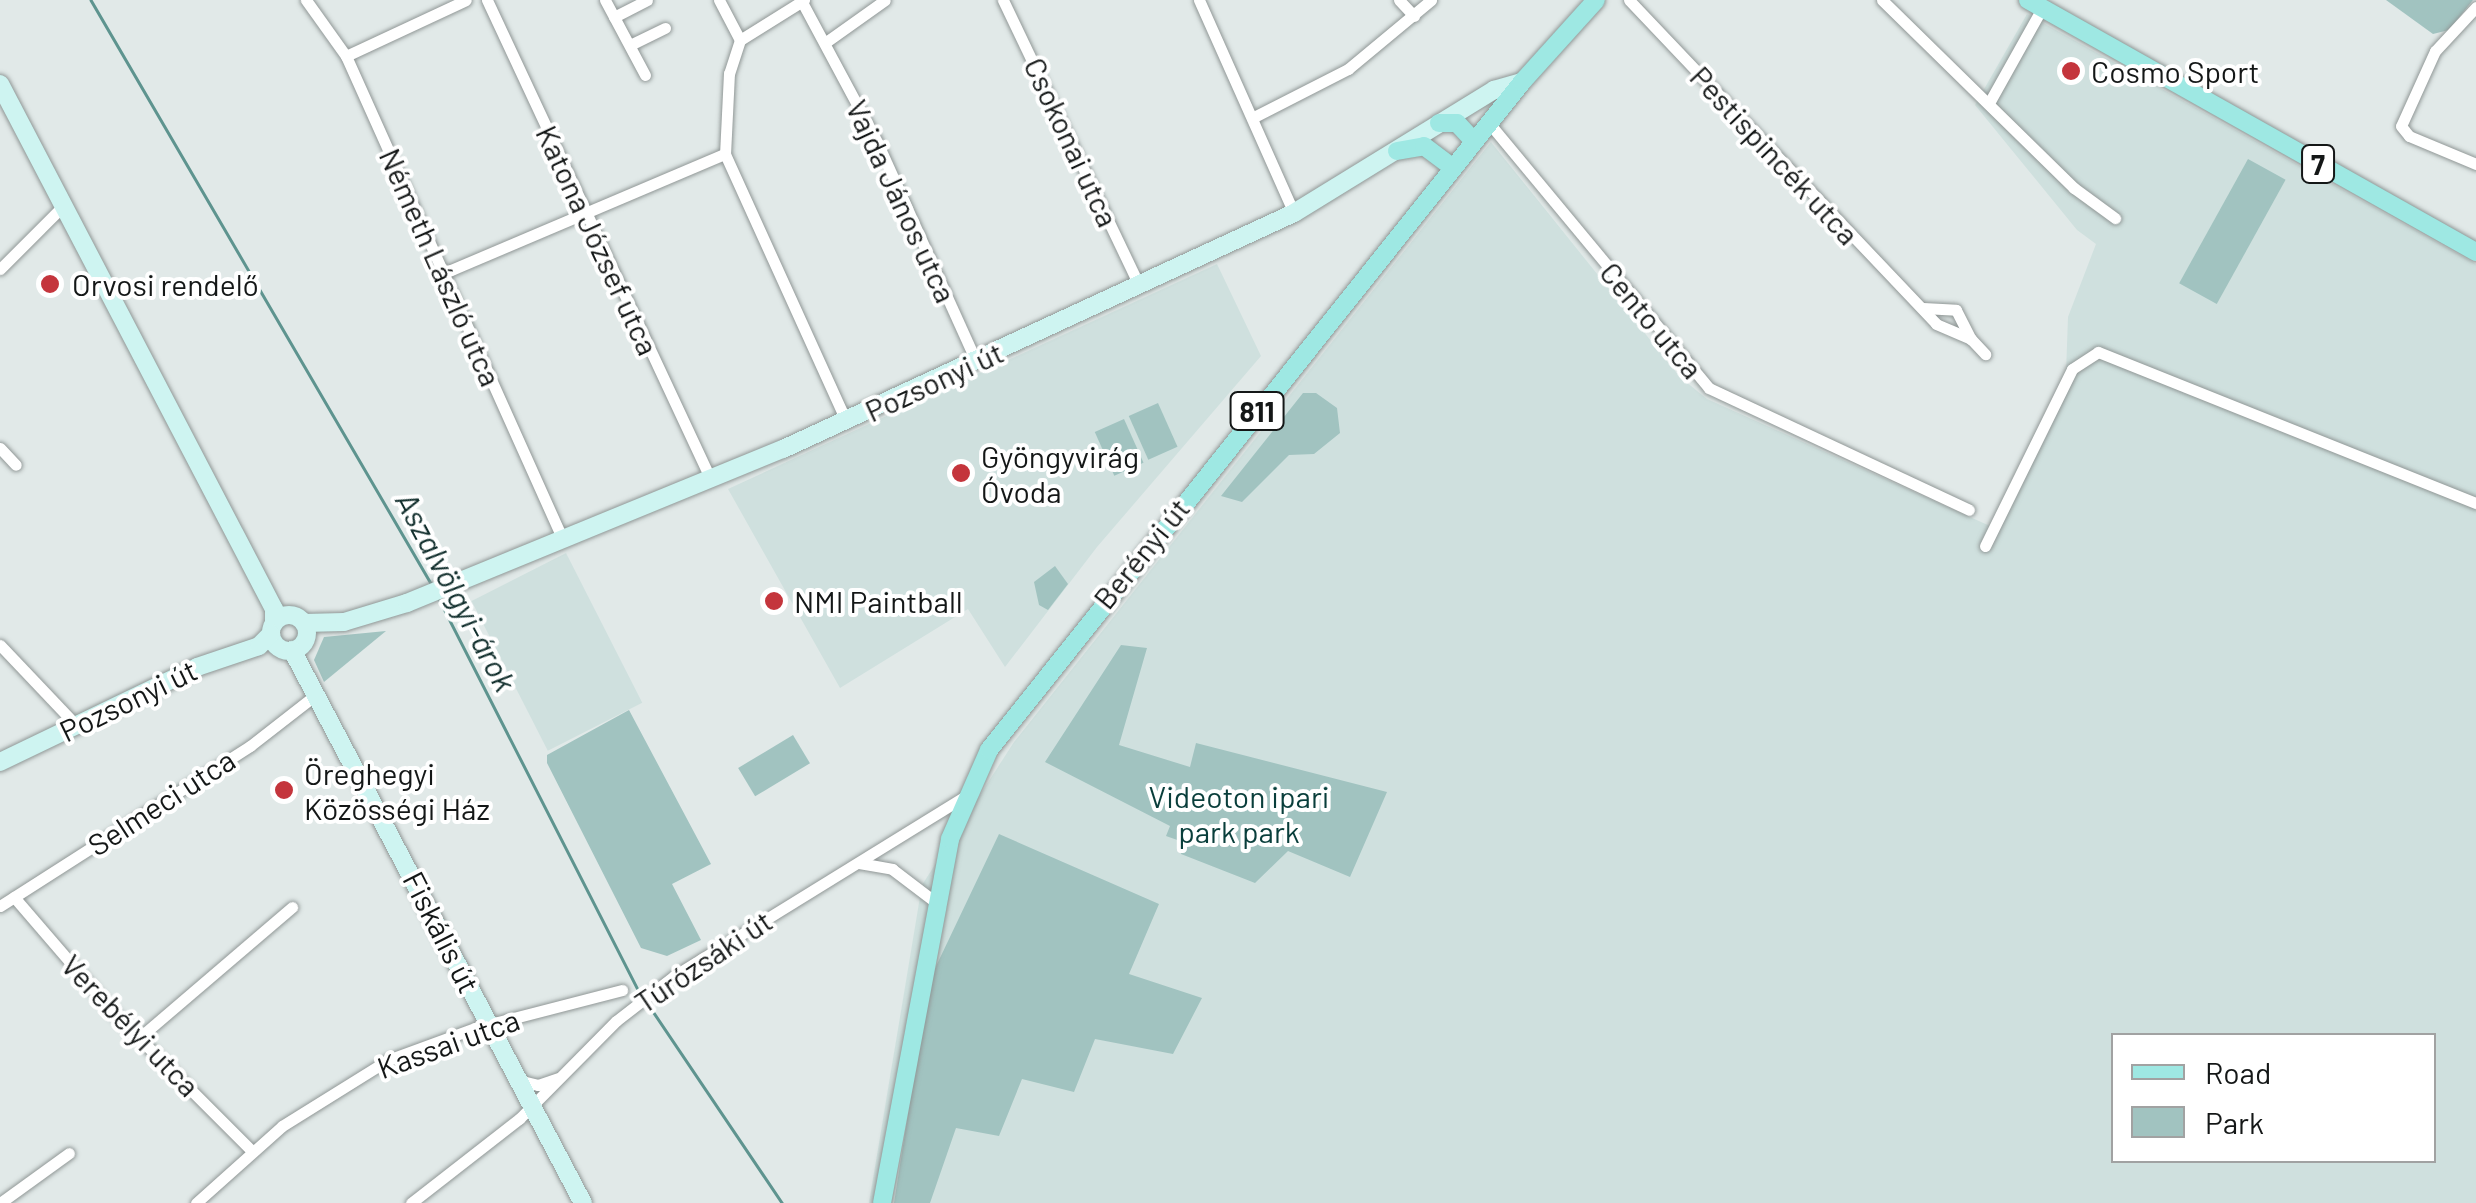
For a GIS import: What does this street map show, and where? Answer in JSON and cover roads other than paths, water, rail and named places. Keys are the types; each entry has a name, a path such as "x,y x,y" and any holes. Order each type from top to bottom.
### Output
{"main road":[{"name":"Berényi út","path":"882,1203 938,904 966,795 1026,697 1522,82 1596,0"},
{"name":"7","path":"2035,4 2476,252"},
{"path":"1439,123 1458,122 1474,141"},
{"path":"1396,151 1424,146 1453,168"}],"street":[{"name":"Németh László utca","path":"306,0 346,56 564,540"},
{"path":"346,56 466,0"},
{"name":"Katona József utca","path":"487,0 712,480"},
{"path":"605,0 644,75"},
{"path":"614,17 647,0"},
{"path":"719,0 740,40"},
{"path":"826,42 886,0"},
{"name":"Csokonai utca","path":"1003,0 1140,285"},
{"path":"1199,0 1294,213"},
{"path":"1400,0 1414,16"},
{"path":"1252,118 1348,69 1431,0"},
{"name":"Pestispincék utca","path":"1629,0 1923,308 1950,333 1971,339"},
{"path":"1882,0 2074,188 2115,218"},
{"path":"803,1 740,40 729,73 726,154 846,421"},
{"name":"Vajda János utca","path":"803,1 976,360"},
{"path":"1990,103 2035,4"},
{"path":"2476,7 2435,51 2402,126 2409,136 2476,164"},
{"path":"630,46 665,28"},
{"name":"Pozsonyi út","path":"0,762 197,666 428,595 846,421 1294,213 1439,123 1522,82"},
{"name":"Fiskális út","path":"0,84 583,1203"},
{"name":"Cento utca","path":"1490,122 1708,388 1969,510"},
{"path":"444,273 726,154"},
{"path":"0,269 63,206"},
{"name":"Pestispincék utca","path":"1923,308 1956,310 1984,354"},
{"path":"1985,546 2072,369 2098,352 2476,503"},
{"path":"0,448 16,465"},
{"path":"0,645 76,726"},
{"name":"Selmeci utca","path":"0,906 250,746 318,693"},
{"name":"Túrózsáki út","path":"411,1203 532,1107 651,993 966,795"},
{"path":"892,869 898,838"},
{"path":"858,864 892,869 938,904"},
{"name":"Verebélyi utca","path":"14,896 140,1037 251,1150"},
{"path":"140,1037 292,907"},
{"name":"Kassai utca","path":"196,1203 251,1150 369,1069 489,1023 622,990"},
{"path":"518,1080 538,1085 562,1076"},
{"path":"0,1202 68,1153"}],"waterway":[{"name":"Aszalvölgyi-árok","path":"91,0 432,585"},
{"name":"Aszalvölgyi-árok","path":"438,597 641,995"},
{"name":"Aszalvölgyi-árok","path":"646,1001 782,1203"}],"place":[{"name":"Cosmo Sport","path":"2071,71"},
{"name":"Orvosi rendelő","path":"50,284"},
{"name":"Gyöngyvirág Óvoda","path":"961,473"},
{"name":"NMI Paintball","path":"774,601"},
{"name":"Öreghegyi Közösségi Ház","path":"284,790"}],"park label":[{"name":"Videoton ipari park park","path":"1239,813"}]}
